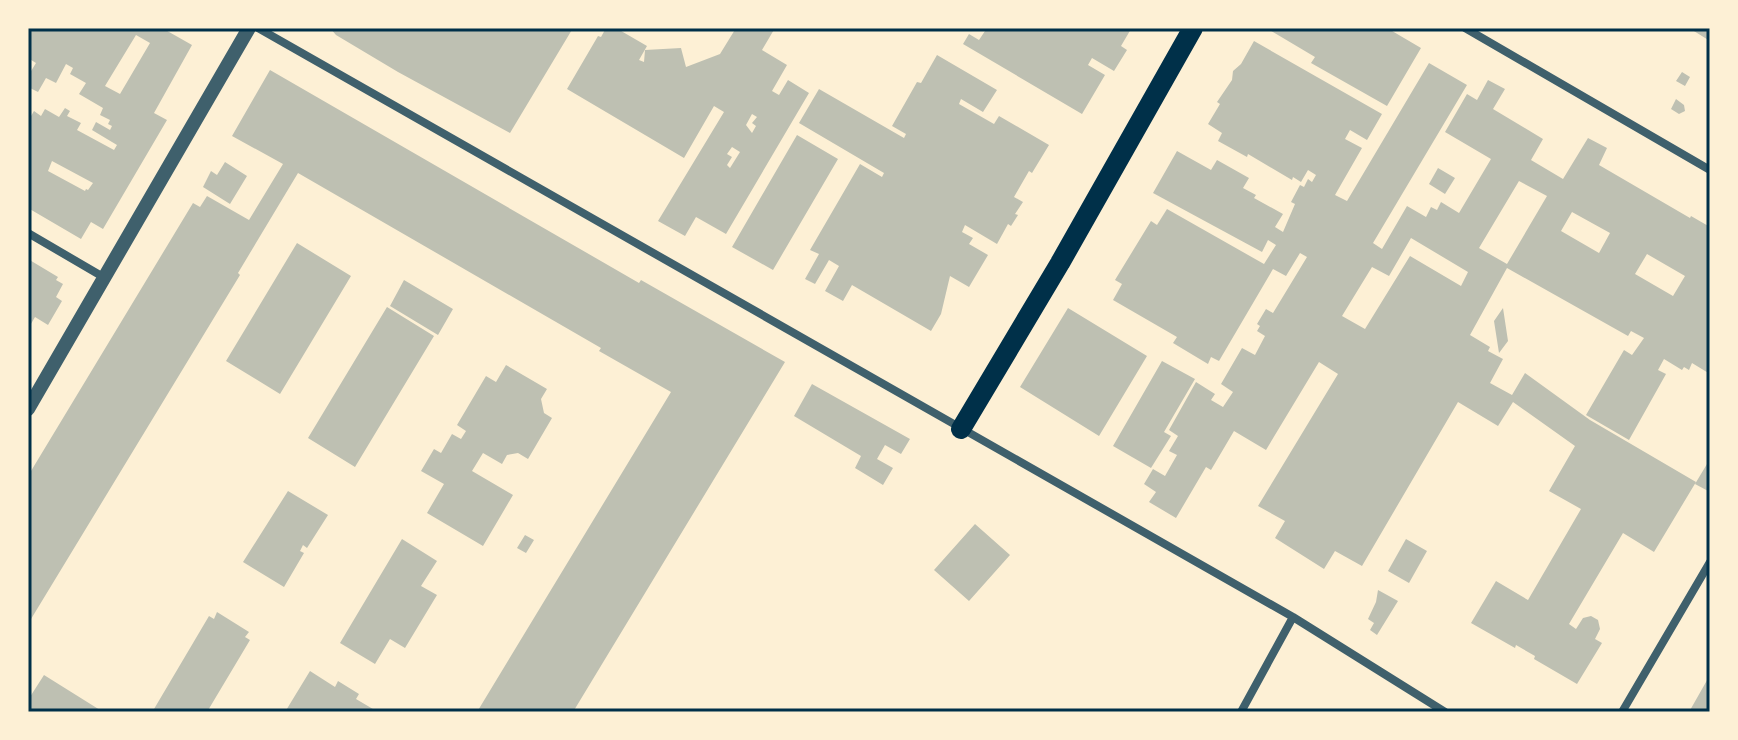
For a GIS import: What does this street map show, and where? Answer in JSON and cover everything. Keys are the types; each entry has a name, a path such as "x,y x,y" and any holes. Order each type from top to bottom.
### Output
{"main road":[{"path":"961,429 1193,28"}],"street":[{"path":"28,409 249,28"},
{"path":"258,28 1293,617 1445,712"},
{"path":"1465,28 1710,170"},
{"path":"28,233 105,278"},
{"path":"1622,712 1710,562"},
{"path":"1241,712 1293,617"}],"building":[{"path":"28,28 162,28 192,45 154,113 167,120 103,229 91,222 81,239 28,208 28,121 34,111 41,116 45,109 59,117 65,108 70,111 67,116 81,123 77,130 114,150 117,145 92,130 96,122 110,130 112,126 108,124 110,120 100,115 103,108 79,94 86,83 70,74 73,68 66,64 56,83 46,78 38,92 28,87 28,76 36,63 28,58","holes":["136,35 150,43 120,94 105,86","52,161 93,183 85,191 48,171"]},
{"path":"330,28 482,28 483,31 484,28 573,28 510,133 398,72 336,35"},
{"path":"606,28 616,28 647,46 639,60 644,62 645,50 681,48 686,67 720,54 736,28 775,28 762,50 787,65 772,91 779,95 788,80 809,93 726,234 696,217 685,236 658,221 724,112 714,106 684,158 567,89 598,36 601,37","holes":["752,114 757,117 752,123 756,126 752,133 746,125","732,147 740,152 730,168 727,165 732,157 727,154"]},
{"path":"987,28 1131,29 1121,46 1127,50 1114,71 1092,58 1088,65 1105,75 1082,114 963,44 969,34 979,40"},
{"path":"1266,28 1387,28 1421,48 1387,106 1311,63 1315,57"},
{"path":"1689,28 1710,28 1710,41"},
{"path":"1254,41 1382,114 1367,140 1350,130 1345,139 1362,148 1335,195 1347,201 1429,63 1467,85 1373,243 1382,249 1407,206 1426,217 1431,207 1437,210 1441,202 1459,213 1491,159 1445,132 1467,94 1477,100 1488,80 1505,89 1493,109 1543,139 1531,160 1563,179 1588,138 1607,148 1599,165 1710,227 1710,374 1692,363 1689,370 1684,367 1682,370 1664,359 1658,370 1666,374 1629,440 1586,415 1624,350 1632,355 1644,338 1631,331 1628,336 1507,268 1470,335 1503,359 1490,383 1512,395 1525,373 1590,420 1696,482 1654,552 1623,533 1569,624 1576,629 1583,618 1591,616 1598,620 1600,629 1595,639 1602,643 1577,684 1516,645 1515,648 1471,623 1496,581 1528,600 1581,509 1549,491 1575,446 1513,402 1498,426 1458,402 1362,566 1335,551 1324,569 1275,538 1285,521 1258,506 1338,374 1319,362 1266,450 1234,431 1211,470 1206,467 1176,518 1149,502 1156,492 1144,484 1153,469 1165,476 1177,455 1169,451 1178,436 1169,430 1196,382 1215,394 1211,400 1223,407 1233,392 1221,384 1242,348 1255,355 1265,336 1257,331 1260,326 1257,324 1266,309 1273,313 1307,257 1300,253 1286,276 1273,269 1219,361 1211,357 1208,364 1173,343 1177,337 1113,300 1122,284 1115,280 1151,221 1157,225 1167,209 1264,264 1276,245 1268,240 1262,252 1153,193 1177,151 1211,170 1217,160 1249,178 1243,188 1283,214 1275,227 1283,232 1295,204 1291,202 1300,185 1304,187 1308,179 1312,182 1316,175 1308,170 1301,182 1293,177 1292,180 1248,154 1247,157 1218,141 1222,133 1208,124 1220,104 1217,102 1232,80 1233,71 1241,64","holes":["1519,181 1547,196 1507,264 1479,248","1572,212 1610,233 1599,253 1561,231","1411,238 1468,272 1461,286 1410,256 1365,329 1342,316 1372,267 1389,276","1647,254 1685,276 1673,296 1635,274"]},
{"path":"937,55 997,90 983,112 961,99 959,104 994,124 999,116 1049,145 1014,197 1023,202 1015,214 1018,215 1011,226 1008,224 997,244 965,225 962,232 973,238 969,244 988,255 969,287 950,276 941,314 931,331 852,285 843,301 825,291 839,266 829,260 815,284 805,279 819,254 810,250 860,164 882,177 884,173 799,123 819,89 904,138 906,134 892,126 917,82 921,83"},
{"path":"270,70 639,283 641,280 785,362 573,712 477,712 671,392 599,351 601,348 298,173 238,273 240,275 28,624 28,476 193,203 200,207 207,196 249,220 283,164 232,136"},
{"path":"1682,72 1690,77 1685,86 1676,81"},
{"path":"1676,99 1684,105 1685,111 1679,114 1671,109"},
{"path":"797,135 838,159 773,270 732,247"},
{"path":"225,162 247,176 230,204 203,187 211,171 217,175"},
{"path":"1438,168 1455,178 1445,194 1429,184"},
{"path":"297,243 351,276 280,394 226,361"},
{"path":"28,259 58,277 56,280 63,284 56,297 62,301 48,325 35,317 28,329"},
{"path":"404,280 453,309 438,335 390,306"},
{"path":"387,307 434,336 355,467 308,438"},
{"path":"1068,308 1147,356 1099,436 1020,387"},
{"path":"1503,308 1508,341 1499,353 1494,321"},
{"path":"1162,361 1195,379 1164,432 1171,436 1151,468 1113,446"},
{"path":"506,365 547,389 541,399 544,413 552,418 528,459 518,453 507,455 502,464 483,453 472,471 513,495 483,546 427,513 444,484 421,471 434,449 441,453 452,434 461,439 466,431 457,425 486,376 496,382"},
{"path":"812,384 910,439 901,454 885,445 877,459 893,468 883,485 855,468 861,456 794,416"},
{"path":"1710,459 1710,492 1695,484"},
{"path":"288,491 328,515 307,548 303,545 300,551 304,553 284,587 243,562"},
{"path":"975,524 1010,555 969,601 934,570"},
{"path":"525,535 534,540 526,553 517,548"},
{"path":"402,539 437,561 421,586 437,595 405,648 390,639 375,664 340,643"},
{"path":"1406,539 1427,551 1409,583 1388,571"},
{"path":"1378,590 1398,601 1377,635 1370,630 1374,623 1368,619"},
{"path":"217,612 249,632 245,637 250,640 207,712 159,712 154,709 209,616 214,619"},
{"path":"310,671 335,687 338,681 359,694 356,699 378,712 285,712"},
{"path":"44,675 99,712 28,712 28,700"},
{"path":"1710,675 1710,712 1689,712"}]}
